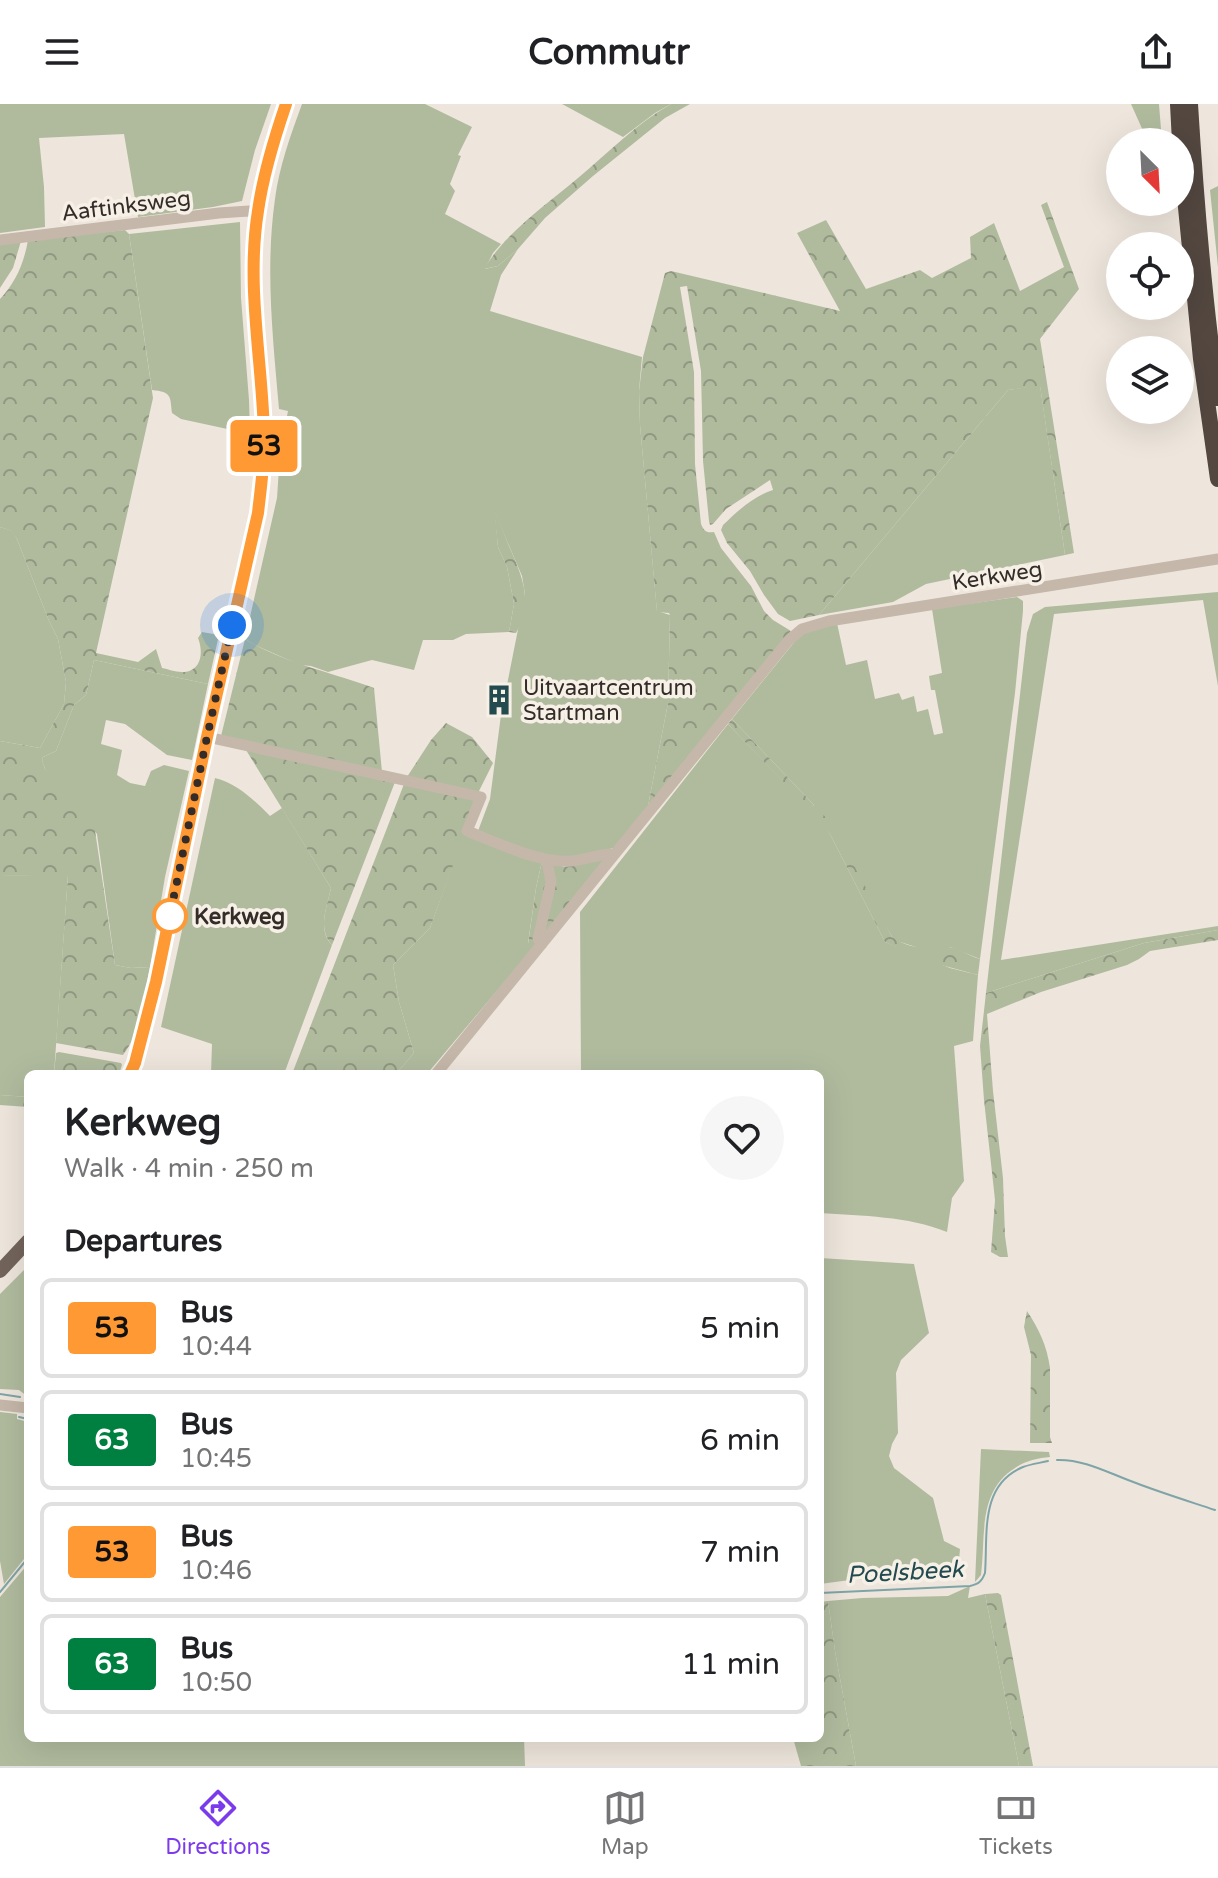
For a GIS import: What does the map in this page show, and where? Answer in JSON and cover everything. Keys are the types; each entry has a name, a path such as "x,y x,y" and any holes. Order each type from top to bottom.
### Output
{"highway":[{"path":"1178,104 1179,128"},
{"path":"1190,104 1218,398"},
{"path":"1187,216 1201,359 1218,479"}],"main road":[{"path":"132,1070 156,982 258,513 264,434 256,338 254,270 257,212 286,104"},
{"path":"0,1271 24,1245"}],"street":[{"name":"Aaftinksweg","path":"0,240 219,213 257,212"},
{"name":"Kerkweg","path":"615,854 788,641 802,629 829,621 1216,560"},
{"path":"207,737 481,797 467,831 547,861 571,861 615,854"},
{"path":"439,1070 615,854"},
{"path":"542,944 538,939 551,882 547,861"},
{"path":"0,1405 24,1408"}],"green space":[{"path":"0,104 271,104 242,201 138,217 124,134 39,138 45,227 0,233"},
{"path":"302,104 425,104 472,127 458,155 461,156 450,184 455,191 445,214 501,244 485,269 498,266 518,249 501,275 490,311 642,357 640,425 657,611 670,615 668,703 648,806 614,848 569,858 550,858 478,831 490,799 501,715 525,594 522,576 495,513 498,547 507,567 514,604 509,632 466,634 453,640 423,640 414,670 372,660 328,672 300,665 245,639 277,498 280,453 278,416 287,416 288,411 279,409 271,304 272,225 279,175"},
{"path":"562,104 671,104 623,137"},
{"path":"671,104 690,104 665,118 593,176 545,218 498,266 484,269 503,243 527,220 634,129"},
{"path":"1131,104 1159,104 1161,128 1142,128"},
{"path":"1218,186 1218,267 1210,190"},
{"path":"1047,202 1079,289 1040,339 1074,553 1065,555 1040,386 1008,390 819,615 790,621 778,614 721,530 746,504 773,490 770,480 726,509 710,525 703,461 701,371 687,286 680,287 694,372 695,464 701,524 706,531 714,532 721,548 751,586 764,611 791,631 648,806 668,703 670,615 657,612 639,391 643,357 665,273 671,271 840,311 797,233 826,220 866,289 920,270 932,278 971,258 970,237 994,223 1020,291 1064,267 1041,205"},
{"path":"240,222 241,298 250,432 246,433 181,419 172,413 167,394 152,390 129,234"},
{"path":"125,230 129,234 153,398 96,653 138,662 156,649 162,668 188,671 199,661 201,650 198,638 202,632 219,635 208,684 94,660 86,695 74,705 56,751 42,760 45,769 84,801 93,817 115,965 150,967 138,1025 123,1055 56,1043 68,875 0,876 0,741 40,748 64,704 66,682 58,639 17,539 12,531 0,527 0,299 18,272 28,240"},
{"path":"21,241 13,268 0,288 0,244"},
{"path":"1040,385 1065,555 926,584 893,602 819,615 1008,390"},
{"path":"494,510 524,589 524,610 516,633 509,632 514,604 507,567 498,547"},
{"path":"0,527 13,531 17,539 58,639 66,682 64,704 40,748 0,741"},
{"path":"1218,592 1218,686 1203,600 1054,614 1001,960 1218,926 1218,930 1144,943 986,993 1027,633 1033,614 1045,607"},
{"path":"1017,597 1023,601 1015,693 980,959 950,947 919,948 894,940 828,830 885,942 950,968 978,975 973,1041 954,1046 964,1181 952,1198 947,1232 901,1220 824,1213 824,1070 581,1070 580,912 728,724 809,808 814,805 732,719 805,629 837,623 846,665 867,660 875,699 899,693 902,700 914,696 917,712 928,709 934,735 943,733 935,690 931,690 929,676 942,673 932,609"},
{"path":"245,639 292,661 374,688 382,772 221,736"},
{"path":"94,660 208,684 192,760 167,755 125,724 106,720 101,744 122,750 117,775 130,783 145,786 151,771 164,765 189,771 165,877 150,967 115,965 97,834 45,769 42,760 56,751 74,705 86,695"},
{"path":"732,719 814,805 809,809 728,724"},
{"path":"446,723 472,737 493,763 478,793 407,777"},
{"path":"246,750 395,782 332,945 327,939 324,925 331,888"},
{"path":"215,778 238,788 270,816 282,808 331,888 324,925 327,939 332,945 285,1070 211,1070 212,1044 161,1027"},
{"path":"404,784 477,800 430,928 393,965 399,1002 414,1053 399,1070 294,1070"},
{"path":"818,809 832,824 892,937 914,946 953,948 980,959 978,975 930,962 885,942 828,830 812,813"},
{"path":"464,833 542,861 528,943 538,942 430,1070 399,1070 414,1053 399,1002 393,965 430,928"},
{"path":"606,857 545,933 551,862 564,867"},
{"path":"542,861 547,881 538,942 531,945 528,944"},
{"path":"68,875 54,1070 24,1070 24,1097 0,1095 0,876"},
{"path":"1218,930 1218,940 1150,951 1127,965 1041,992 987,1014 1008,1257 991,1252 995,1200 980,1046 986,993 1144,943"},
{"path":"56,1053 122,1065 120,1070 54,1070"},
{"path":"0,1095 24,1097 24,1107 0,1105"},
{"path":"824,1258 914,1264 929,1333 901,1360 896,1373 898,1433 889,1456 894,1468 933,1498 944,1541 960,1549 958,1573 824,1583"},
{"path":"24,1270 24,1394 19,1390 0,1389 0,1294"},
{"path":"1027,1311 1042,1338 1049,1360 1052,1443 1030,1443 1031,1355 1024,1327"},
{"path":"0,1412 17,1414 17,1419 24,1421 24,1559 4,1584 0,1561"},
{"path":"981,1449 1049,1452 1050,1457 1019,1466 1003,1478 994,1490 986,1516 981,1575 975,1582"},
{"path":"24,1569 24,1742 524,1742 525,1766 0,1766 0,1597"},
{"path":"970,1586 968,1598 985,1594 1019,1766 856,1766 828,1601 948,1596"},
{"path":"985,1594 1001,1595 1033,1766 1019,1766"},
{"path":"828,1601 856,1766 801,1766 794,1742 824,1742 824,1602"}],"waterway":[{"path":"0,1394 20,1397"},
{"path":"19,1417 24,1418"},
{"name":"Poelsbeek","path":"1057,1460 1087,1464 1215,1510"},
{"name":"Poelsbeek","path":"824,1593 970,1586 978,1583 985,1573 992,1498 1009,1475 1023,1467 1048,1461"},
{"name":"Poelsbeek","path":"0,1592 24,1563"}],"bus line":[{"name":"53","path":"132,1070 156,982 258,513 264,434 256,338 254,270 257,212 286,104"}],"place":[{"name":"Uitvaartcentrum Startman","path":"499,700"},
{"name":"Kerkweg","path":"170,916"}],"route":[{"path":"170,916 169,920 232,625"}]}
